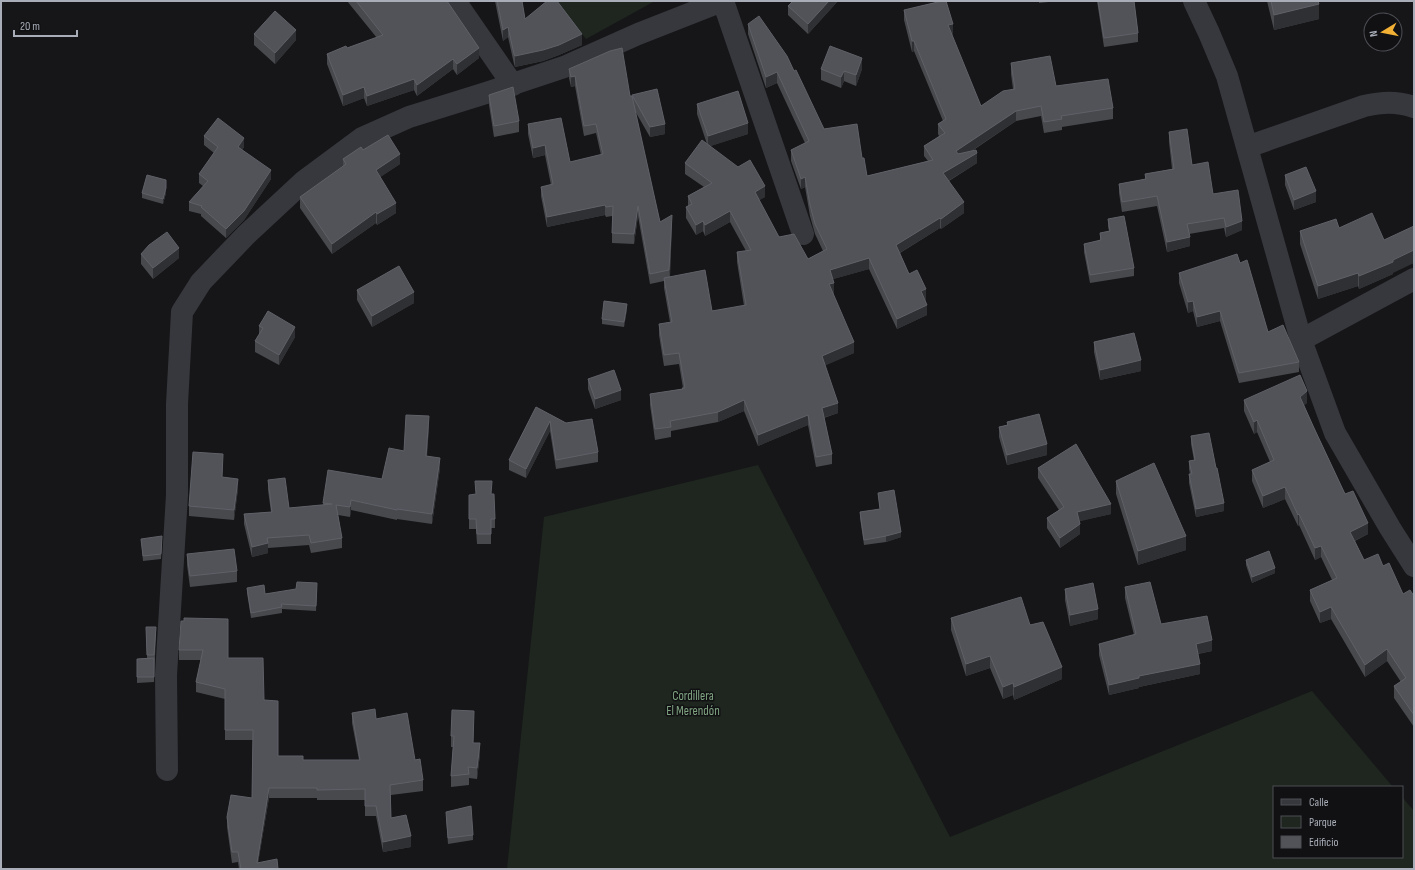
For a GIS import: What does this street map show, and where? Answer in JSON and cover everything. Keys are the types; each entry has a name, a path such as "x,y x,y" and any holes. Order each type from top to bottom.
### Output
{"street":[{"path":"455,1 513,85"},
{"path":"167,770 166,674 177,496 177,404 182,312 201,282 246,235 304,180 362,138 410,117 513,85 564,67 638,34 722,1 802,234"},
{"path":"1194,1 1227,76 1301,340 1335,433 1411,555"},
{"path":"1247,147 1364,106 1382,102 1404,104 1414,107"},
{"path":"1301,340 1414,279"}],"green space":[{"path":"554,1 655,1 586,39"},
{"name":"Cordillera El Merendón","path":"758,465 950,837 1312,691 1392,786 1273,786 1273,858 1403,858 1403,798 1414,811 1414,869 507,869 544,517"}],"building":[{"path":"356,1 447,1 479,48 457,64 453,59 417,85 414,79 367,96 364,87 343,95 327,54 346,46 347,48 383,35"},
{"path":"497,1 522,1 525,19 547,1 557,1 582,34 559,45 515,56 508,27 503,30"},
{"path":"793,1 829,1 808,24 788,6"},
{"path":"946,1 953,24 948,25 981,106 1003,91 1015,89 1011,63 1050,56 1056,86 1108,79 1113,108 1061,116 1062,119 1044,122 1041,106 1016,111 956,151 958,154 976,150 977,153 943,173 964,202 941,219 940,218 896,245 909,274 917,270 926,289 921,291 927,305 897,319 869,258 830,270 834,283 829,284 854,342 822,356 838,403 822,408 832,454 816,457 808,415 758,435 744,400 718,412 670,421 671,427 655,429 650,394 685,388 679,353 664,355 659,324 672,322 664,278 705,270 712,311 746,305 737,252 751,250 730,211 705,225 703,221 696,225 686,207 692,204 688,196 712,183 685,163 702,140 738,167 750,160 765,186 755,192 779,237 794,234 808,259 827,249 815,224 805,177 801,179 791,150 809,141 777,72 766,77 748,24 759,16 787,56 794,71 796,70 824,129 857,124 862,158 864,158 867,176 933,160 924,146 945,133 938,124 946,119 914,41 912,41 904,10"},
{"path":"1098,1 1134,1 1138,33 1104,38"},
{"path":"1271,1 1318,1 1319,4 1274,15"},
{"path":"275,11 296,30 275,53 254,34"},
{"path":"830,46 862,58 856,75 844,71 841,77 821,69"},
{"path":"622,48 630,96 632,96 660,222 672,215 669,270 650,274 638,206 634,234 612,233 613,206 606,207 605,205 547,217 541,187 553,184 545,145 533,148 528,124 561,118 570,162 603,154 596,124 584,126 575,76 571,77 569,69 610,51"},
{"path":"513,87 519,121 494,126 489,95"},
{"path":"657,89 665,124 650,127 632,95"},
{"path":"738,91 748,123 708,136 697,104"},
{"path":"218,118 244,138 238,147 271,170 244,211 226,229 201,207 202,206 189,202 208,181 199,174 218,147 204,136"},
{"path":"1187,129 1192,165 1208,162 1213,194 1238,190 1242,221 1226,227 1224,218 1187,224 1190,237 1167,242 1157,196 1122,202 1119,184 1146,179 1145,174 1174,169 1169,132"},
{"path":"388,135 400,154 376,170 396,203 377,214 376,212 332,244 300,197 346,164 343,159 361,147 363,150"},
{"path":"1306,167 1316,191 1294,200 1285,175"},
{"path":"147,175 166,180 166,188 163,199 142,193"},
{"path":"1372,213 1384,240 1414,226 1414,250 1393,260 1393,262 1359,276 1358,273 1318,286 1300,231 1336,219 1339,228"},
{"path":"1124,216 1134,268 1090,275 1084,244 1101,240 1100,233 1110,231 1108,219"},
{"path":"167,232 179,248 153,268 141,254 149,245"},
{"path":"1237,254 1240,263 1247,260 1268,332 1283,325 1299,362 1239,373 1220,311 1197,317 1193,301 1188,302 1179,273"},
{"path":"399,266 414,292 372,316 357,290"},
{"path":"604,301 627,304 624,322 602,319"},
{"path":"268,311 295,327 279,355 255,341 263,328 259,326"},
{"path":"1134,333 1141,360 1100,370 1094,342"},
{"path":"614,370 621,390 595,399 588,379"},
{"path":"1300,375 1307,391 1300,397 1314,428 1345,494 1353,491 1368,523 1350,532 1364,560 1378,554 1383,566 1389,563 1403,594 1410,590 1414,596 1414,715 1394,686 1406,678 1387,649 1365,665 1331,607 1320,612 1310,590 1337,578 1321,546 1315,548 1285,487 1263,496 1252,470 1274,460 1257,420 1254,422 1244,400"},
{"path":"536,407 566,423 592,419 598,452 556,460 550,421 526,469 509,460"},
{"path":"1039,414 1047,444 1007,455 999,427 1008,425 1007,422"},
{"path":"406,415 429,416 426,456 440,458 432,514 397,510 351,500 350,507 336,505 342,538 311,543 309,535 267,538 268,543 252,547 244,514 272,512 268,480 285,478 289,508 332,504 323,503 328,470 382,479 389,448 404,451"},
{"path":"1209,433 1224,503 1196,509 1189,474 1192,474 1189,461 1195,460 1191,436"},
{"path":"1076,444 1111,504 1077,512 1080,524 1060,538 1047,518 1064,507 1038,468"},
{"path":"193,452 223,454 222,477 238,479 234,510 189,506"},
{"path":"1154,463 1186,536 1138,551 1116,481"},
{"path":"475,481 492,481 491,494 494,494 495,519 491,519 491,534 477,534 476,519 469,519 469,495 476,494"},
{"path":"894,490 901,532 864,540 860,512 880,509 878,493"},
{"path":"162,536 161,554 143,556 141,539"},
{"path":"234,549 237,571 190,576 187,554"},
{"path":"1269,551 1275,568 1252,577 1246,560"},
{"path":"297,582 317,583 316,606 281,604 282,607 251,613 247,588 264,585 265,594 296,589"},
{"path":"1150,582 1161,624 1207,616 1212,640 1196,644 1200,664 1139,676 1139,678 1109,685 1099,644 1136,634 1125,587"},
{"path":"1093,583 1098,609 1070,615 1065,589"},
{"path":"1021,597 1030,625 1043,622 1062,667 1014,687 1013,683 1003,687 990,656 966,664 951,618"},
{"path":"184,618 228,619 228,658 263,658 264,700 278,701 278,756 303,756 303,760 360,760 352,713 375,709 376,719 407,713 415,760 420,759 423,780 390,785 391,818 406,815 411,836 383,842 376,806 365,806 365,789 317,790 317,788 269,788 257,863 277,859 278,869 241,869 238,852 232,852 227,817 231,795 252,798 253,730 225,730 225,689 196,682 203,650 179,650 181,621 184,621"},
{"path":"146,627 156,627 154,655 147,655"},
{"path":"154,658 154,677 137,677 137,659"},
{"path":"452,710 474,711 473,743 480,743 477,768 468,767 469,774 451,776 454,736 451,736"},
{"path":"471,806 473,835 448,838 446,812"}]}
